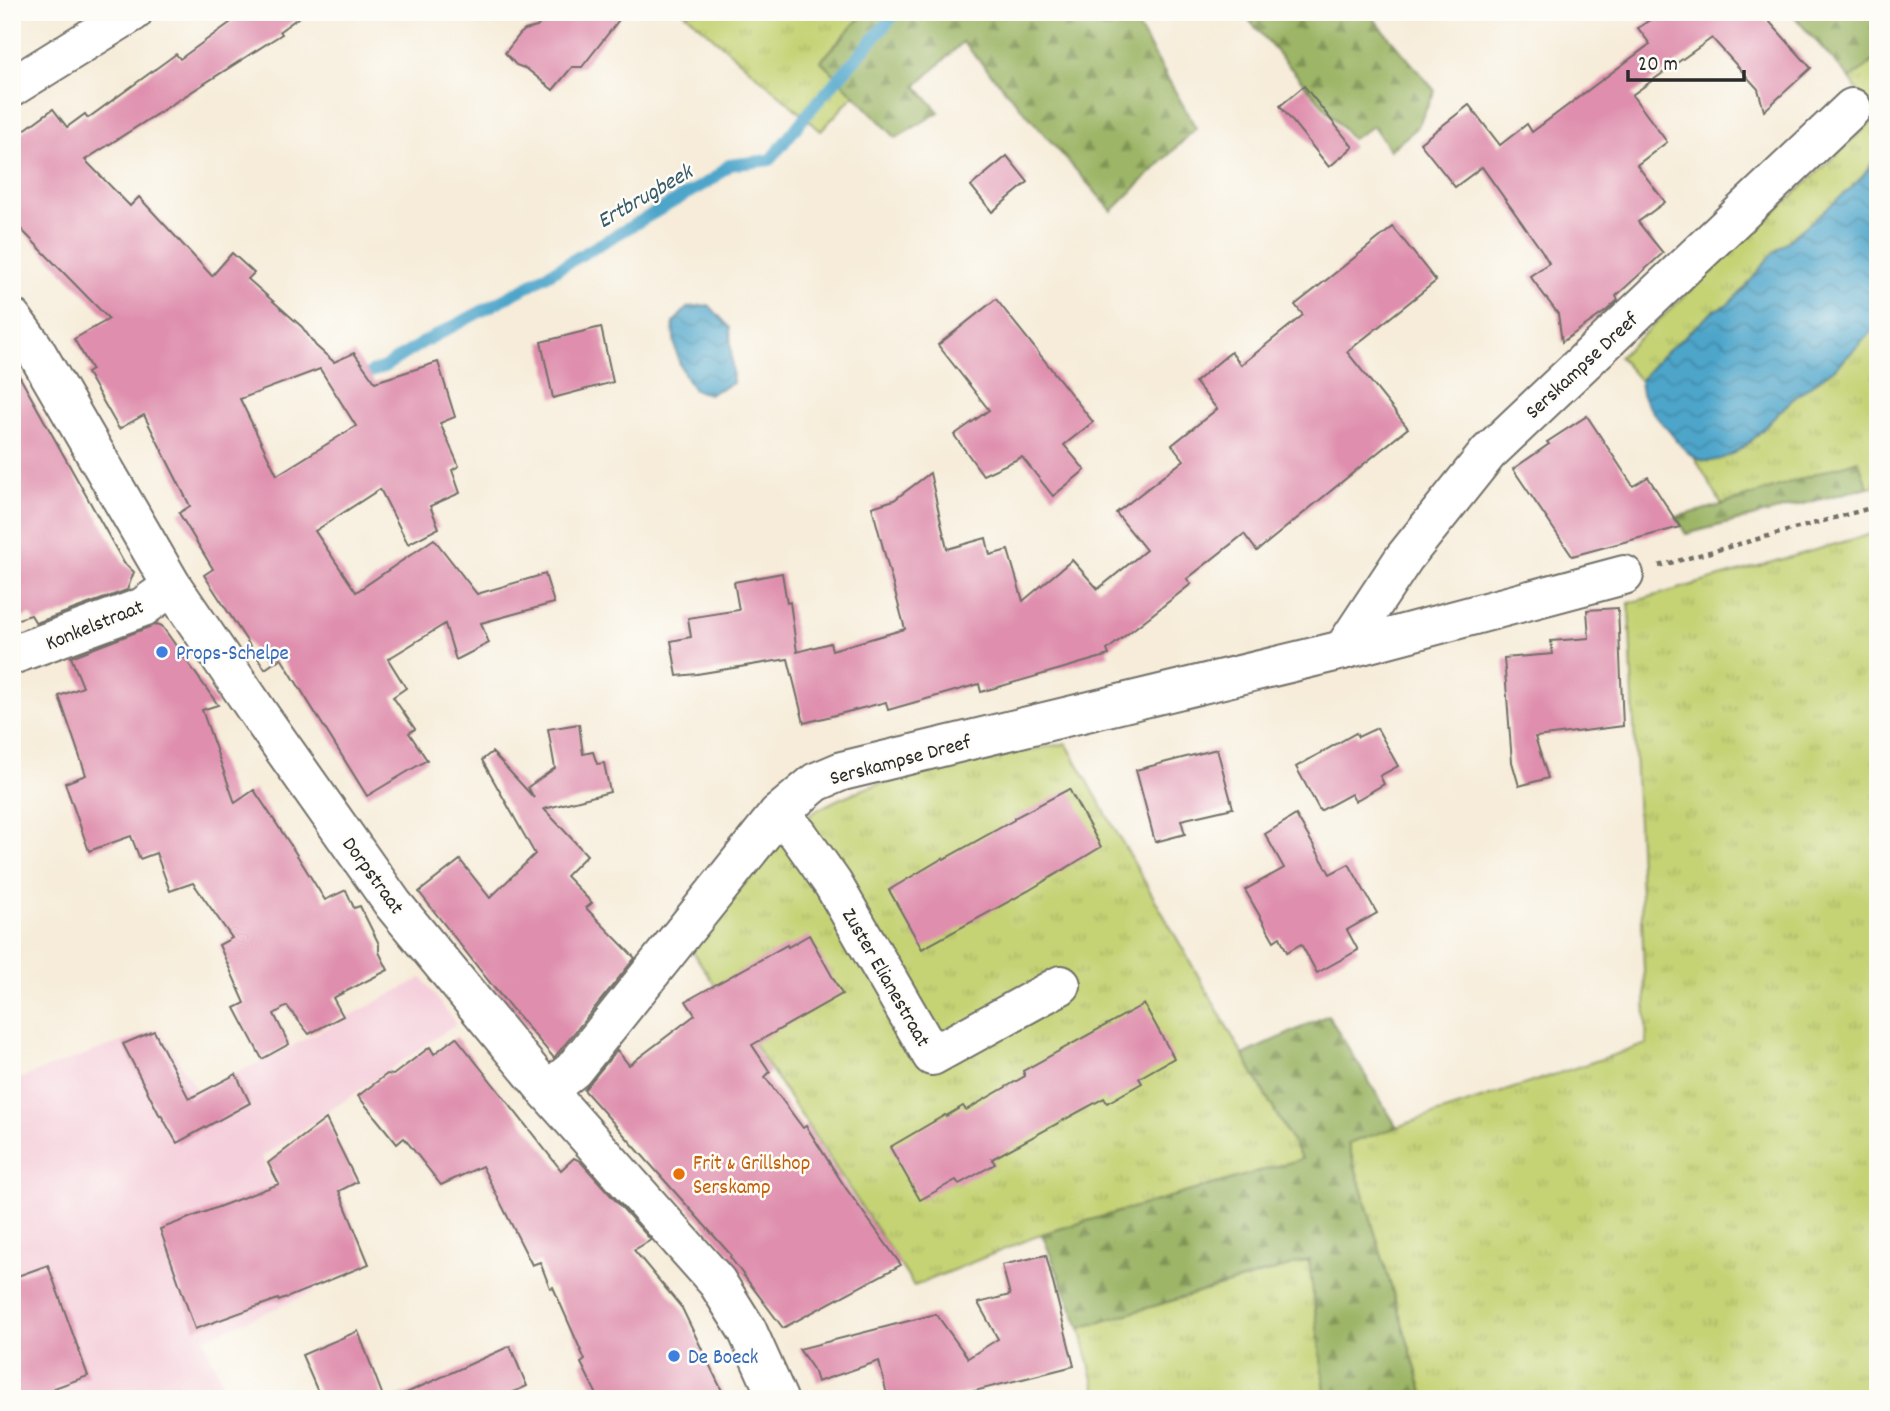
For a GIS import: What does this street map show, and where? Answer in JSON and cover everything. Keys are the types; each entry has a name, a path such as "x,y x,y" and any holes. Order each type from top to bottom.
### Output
{"street":[{"path":"12,87 133,12"},
{"name":"Serskampse Dreef","path":"1343,650 1404,558 1488,453 1852,108"},
{"name":"Dorpstraat","path":"12,318 34,348 172,586 393,904 547,1091 717,1282 747,1330 778,1399"},
{"name":"Serskampse Dreef","path":"547,1091 573,1070 778,814 817,782 842,771 1343,650 1624,575"},
{"name":"Konkelstraat","path":"12,655 143,607 172,586"},
{"name":"Zuster Elianestraat","path":"778,814 798,834 833,884 932,1056 1061,985"}],"path":[{"path":"1624,575 1878,506"}],"shaded area":[{"path":"422,978 456,1024 262,1157 316,1291 204,1339 229,1399 12,1399 12,1081 159,1028 197,1091 275,1055"}],"green space":[{"path":"684,12 865,12 821,61 854,95 821,131"},
{"path":"865,12 1130,12 1196,128 1112,211 963,42 916,86 939,112 896,138 821,61"},
{"path":"1242,12 1368,12 1435,91 1417,128 1390,150 1373,126 1352,139"},
{"path":"1790,12 1878,12 1878,57 1850,79"},
{"path":"1878,57 1878,155 1863,176 1770,256 1745,288 1658,359 1640,381 1619,357 1876,118 1850,79"},
{"path":"1878,326 1878,485 1868,487 1858,461 1722,505 1695,458 1718,459 1740,449 1756,437 1797,396 1841,363"},
{"path":"1858,460 1868,487 1686,534 1676,517 1722,505"},
{"path":"1878,532 1878,1399 1425,1399 1348,1143 1647,1044 1629,603"},
{"path":"1066,743 1302,1159 1042,1234 914,1286 689,946 801,820 820,809 858,791 898,778"},
{"path":"1328,1015 1397,1127 1348,1144 1425,1399 1326,1399 1309,1260 1080,1328 1042,1234 1302,1159 1243,1055"},
{"path":"1309,1260 1326,1399 1098,1399 1080,1328"}],"water":[{"path":"1878,155 1878,326 1835,368 1802,391 1735,453 1711,461 1692,456 1651,410 1642,394 1640,381 1658,359 1745,288 1770,256 1850,189"},
{"path":"709,305 730,328 733,383 709,394 694,390 684,374 674,342 673,323 688,307"}],"building":[{"path":"245,12 306,12 280,31 282,34 85,160 130,206 139,197 212,276 232,253 254,273 248,279 302,327 316,346 334,362 354,353 375,382 438,362 455,417 440,423 459,466 452,470 460,493 430,506 439,528 408,544 380,489 315,531 356,592 434,539 477,594 545,574 554,603 481,623 489,643 456,660 445,624 388,659 406,688 393,697 415,729 409,733 427,760 367,796 281,658 265,669 204,575 213,569 179,513 190,506 144,415 119,429 87,373 92,370 74,339 109,319 12,220 12,139 53,109 67,127 85,114 88,118 176,54 180,59","holes":["320,369 356,426 277,475 240,399"]},
{"path":"549,12 625,12 582,67 572,67 553,90 527,69 516,65 505,53 520,34 537,27"},
{"path":"1660,13 1768,20 1811,68 1764,111 1758,89 1712,38 1632,95 1667,142 1637,165 1665,202 1638,222 1663,253 1616,296 1618,300 1606,311 1562,342 1558,314 1530,276 1549,263 1542,251 1482,167 1455,187 1420,143 1469,105 1500,145 1527,124 1532,132 1650,44 1638,28"},
{"path":"1304,86 1353,147 1329,167 1280,106"},
{"path":"1007,156 1028,182 992,212 971,186"},
{"path":"1393,227 1436,281 1347,352 1408,428 1257,551 1244,534 1187,579 1191,584 1107,650 1109,655 981,692 979,684 888,710 886,702 804,723 788,659 677,676 671,641 691,637 688,618 739,610 734,582 782,573 787,603 790,602 797,652 830,643 832,650 905,629 872,507 894,500 930,473 947,549 986,538 990,555 1008,550 1023,601 1072,560 1098,589 1146,550 1116,513 1184,460 1172,445 1217,409 1195,382 1231,352 1241,365 1303,315 1295,305"},
{"path":"996,299 1093,422 1064,445 1085,470 1053,496 1022,457 983,475 954,435 989,410 938,345"},
{"path":"601,327 613,382 553,398 541,342"},
{"path":"12,363 124,563 134,572 127,590 36,623 31,615 12,621"},
{"path":"1587,416 1633,486 1648,477 1680,527 1572,556 1513,469 1549,444 1547,442"},
{"path":"1618,608 1623,726 1535,737 1548,778 1519,786 1512,762 1504,658 1553,654 1551,641 1589,638 1587,610"},
{"path":"157,624 162,626 218,705 202,710 235,803 254,790 325,900 346,890 354,908 360,906 379,944 379,952 388,970 333,998 343,1016 309,1034 287,1006 274,1014 289,1044 262,1059 235,1008 245,1003 219,945 232,938 193,883 170,891 156,853 140,859 131,836 89,851 65,783 86,775 59,696 83,687 71,657"},
{"path":"579,724 583,754 593,752 597,764 604,763 610,792 544,809 587,855 566,876 592,903 586,908 635,958 554,1058 495,989 419,892 460,860 490,898 535,854 482,760 492,752 534,798 528,787 555,768 548,729"},
{"path":"1377,728 1398,766 1380,776 1384,784 1355,801 1351,794 1320,811 1296,767 1356,733 1358,737"},
{"path":"1217,749 1233,808 1181,820 1185,834 1155,842 1136,770"},
{"path":"1069,789 1101,847 922,949 889,890"},
{"path":"1296,815 1330,874 1349,864 1377,913 1347,930 1358,950 1317,973 1301,944 1287,952 1280,937 1274,941 1245,890 1284,868 1265,834"},
{"path":"809,935 842,994 752,1045 770,1072 765,1077 803,1128 806,1126 845,1187 901,1265 783,1328 731,1255 584,1090 617,1050 629,1065 695,1015 686,1001"},
{"path":"1144,1004 1174,1058 1139,1078 1142,1083 1107,1103 1104,1098 992,1159 995,1164 959,1184 956,1180 920,1200 890,1147 963,1106 966,1110 1025,1076 1023,1071"},
{"path":"154,1031 189,1099 236,1074 250,1103 177,1143 123,1044"},
{"path":"456,1037 561,1170 574,1158 580,1161 651,1240 634,1250 682,1308 726,1399 599,1399 581,1363 585,1360 553,1287 550,1288 540,1262 532,1265 482,1166 441,1185 404,1138 397,1144 358,1096 387,1074 393,1075 430,1047 434,1054"},
{"path":"326,1119 357,1182 339,1191 369,1264 279,1301 278,1299 195,1329 160,1229 279,1184 268,1163"},
{"path":"1046,1255 1074,1366 943,1399 888,1399 879,1361 817,1382 813,1369 799,1349 936,1314 968,1358 998,1339 978,1303 1010,1295 1002,1265"},
{"path":"48,1265 88,1376 54,1388 58,1399 12,1399 12,1278"},
{"path":"358,1331 384,1399 321,1399 302,1355"},
{"path":"510,1346 527,1386 498,1399 393,1399"}],"waterway":[{"name":"Ertbrugbeek","path":"371,372 521,290 713,179 729,165 770,160 897,12"}],"place":[{"name":"Props-Schelpe","path":"162,652"},
{"name":"Frit & Grillshop Serskamp","path":"679,1174"},
{"name":"De Boeck","path":"674,1356"}]}
